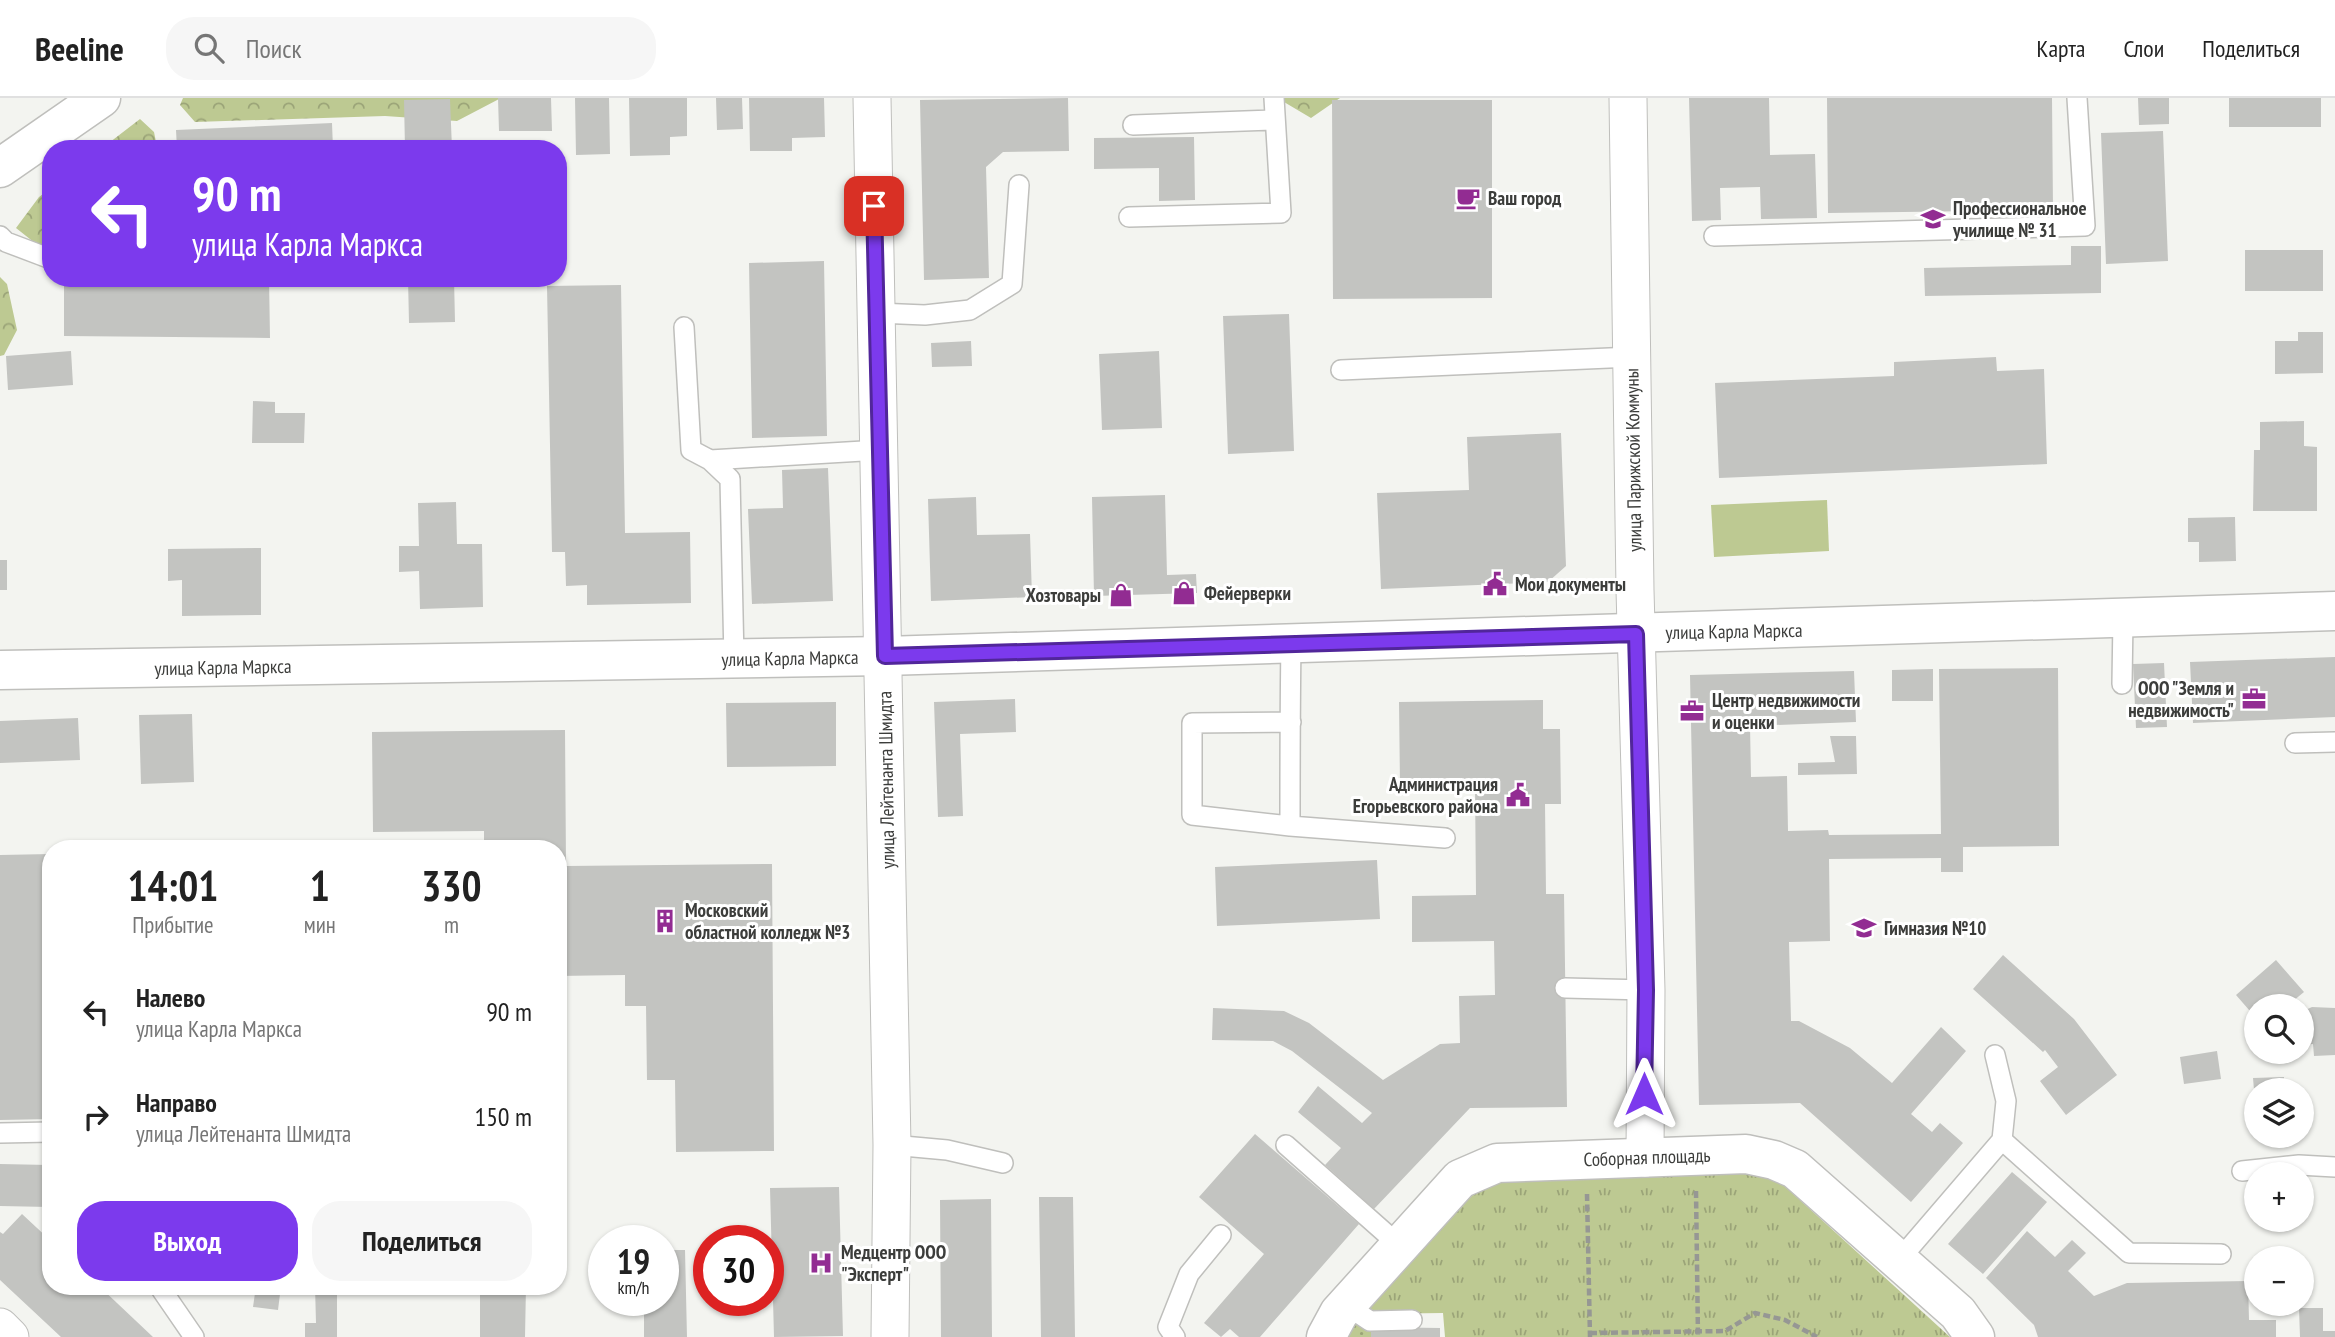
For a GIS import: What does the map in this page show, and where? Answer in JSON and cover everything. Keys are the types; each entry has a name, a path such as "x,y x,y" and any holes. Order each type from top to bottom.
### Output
{"street":[{"path":"0,169 101,98"},
{"name":"улица Лейтенанта Шмидта","path":"872,98 885,656 892,1145 890,1337"},
{"name":"улица Парижской Коммуны","path":"1628,98 1636,634 1646,990 1645,1158"},
{"name":"улица Карла Маркса","path":"0,670 885,656 2335,611"},
{"name":"Соборная площадь","path":"1326,1337 1346,1306 1460,1179 1474,1171 1497,1163 1746,1154 1774,1160 1795,1169 1958,1313 1975,1337"},
{"path":"0,1327 10,1337"}],"lane":[{"path":"1129,217 1280,212 1274,98"},
{"path":"1714,236 2085,226 2077,98"},
{"path":"1133,125 1275,120"},
{"path":"877,313 925,315 970,310 1012,284 1018,184"},
{"path":"0,236 6,243 42,256"},
{"path":"684,327 691,450 710,460 730,479 734,659"},
{"path":"1341,370 1632,357"},
{"path":"710,460 880,450"},
{"path":"2122,684 2123,618"},
{"path":"1290,826 1291,644"},
{"path":"1291,722 1192,723 1192,815 1445,838"},
{"path":"2295,743 2335,742"},
{"path":"1565,988 1646,990"},
{"path":"1899,1260 2002,1140 2006,1101 1995,1055"},
{"path":"0,1133 42,1132"},
{"path":"2002,1140 2129,1253 2221,1254"},
{"path":"892,1145 947,1150 1003,1163"},
{"path":"1286,1145 1400,1246"},
{"path":"2242,1171 2299,1165 2335,1167"},
{"path":"1175,1337 1168,1327 1189,1274 1221,1235"},
{"path":"165,1295 194,1337"},
{"path":"1346,1306 1370,1321 1412,1320"}],"path":[{"path":"1695,1155 1698,1334"},
{"path":"1587,1159 1590,1335 1698,1334 1725,1331 1755,1313 1785,1320 1817,1337"}],"green space":[{"path":"183,98 501,98 457,121 385,116 195,122 180,105"},
{"path":"1283,98 1340,98 1311,118 1284,102"},
{"path":"140,119 154,132 156,140 113,140"},
{"path":"42,195 42,249 16,228"},
{"path":"0,277 7,284 17,330 4,355 0,356"},
{"path":"1827,500 1829,551 1714,557 1711,505"},
{"path":"1737,1167 1777,1179 1950,1337 1445,1337 1443,1313 1371,1314 1364,1307 1471,1188 1499,1176"},
{"path":"1356,1324 1371,1327 1371,1337 1347,1337"}],"building":[{"path":"498,98 551,98 552,131 499,131"},
{"path":"575,98 609,98 610,154 576,155"},
{"path":"629,98 687,98 687,136 670,137 670,155 630,156"},
{"path":"716,98 742,98 743,129 717,130"},
{"path":"749,98 824,98 825,137 792,138 792,151 750,151"},
{"path":"1068,98 1069,151 1003,152 986,167 989,278 924,280 920,100"},
{"path":"1689,98 1769,98 1770,155 1815,154 1817,218 1761,219 1760,187 1720,188 1721,220 1692,221"},
{"path":"1827,98 2052,98 2053,210 1828,213"},
{"path":"2138,98 2169,98 2169,124 2139,125"},
{"path":"2229,98 2321,98 2321,127 2229,127"},
{"path":"450,99 452,140 405,140 404,100"},
{"path":"1332,100 1492,100 1492,298 1333,299"},
{"path":"332,123 333,140 177,140 176,130"},
{"path":"2163,131 2168,261 2106,264 2101,133"},
{"path":"1194,137 1195,200 1159,201 1159,168 1094,169 1094,138"},
{"path":"2071,246 2101,246 2101,293 1925,296 1924,268 2071,265"},
{"path":"2245,250 2323,250 2323,291 2245,291"},
{"path":"824,261 827,436 752,438 749,263"},
{"path":"621,285 625,533 690,532 691,603 587,605 587,585 566,586 565,552 552,552 547,287"},
{"path":"64,287 269,287 270,338 64,336"},
{"path":"408,287 454,287 455,322 409,323"},
{"path":"1289,314 1294,451 1228,454 1223,316"},
{"path":"2298,332 2323,332 2323,373 2275,374 2275,341 2298,341"},
{"path":"971,341 972,366 932,367 931,343"},
{"path":"71,351 73,385 8,390 6,356"},
{"path":"1159,351 1162,428 1102,430 1099,354"},
{"path":"1996,357 1997,371 2044,369 2047,464 1719,478 1715,383 1894,376 1894,362"},
{"path":"253,401 275,402 275,413 305,413 304,443 252,443"},
{"path":"2304,421 2304,446 2317,447 2317,511 2253,511 2254,450 2260,450 2260,422"},
{"path":"1561,433 1566,566 1548,582 1381,589 1377,493 1469,490 1467,437"},
{"path":"828,468 833,601 752,604 748,509 783,508 782,470"},
{"path":"1165,495 1167,575 1196,574 1197,593 1094,596 1092,497"},
{"path":"976,497 977,535 1030,534 1032,597 931,601 928,499"},
{"path":"456,502 457,544 482,544 483,607 420,609 419,571 399,572 399,546 419,546 418,503"},
{"path":"2235,517 2236,561 2199,562 2199,542 2188,542 2188,518"},
{"path":"261,548 261,615 182,616 182,580 168,581 168,549"},
{"path":"0,560 7,560 7,590 0,590"},
{"path":"2335,657 2335,717 2193,723 2190,662"},
{"path":"2164,663 2167,727 2136,728 2133,664"},
{"path":"2058,668 2059,846 1963,847 1963,872 1941,872 1941,858 1829,859 1830,941 1789,942 1791,1021 1799,1021 1850,1048 1892,1083 1941,1027 1966,1051 1911,1114 1932,1132 1940,1123 1963,1143 1911,1202 1800,1103 1699,1105 1690,675 1854,671 1856,722 1750,726 1751,777 1787,776 1788,831 1828,830 1829,835 1941,834 1939,669"},
{"path":"1933,669 1933,701 1892,701 1892,670"},
{"path":"1015,699 1016,732 960,734 963,816 938,817 934,702"},
{"path":"1543,700 1543,729 1560,729 1561,804 1545,804 1546,894 1564,894 1567,1107 1470,1108 1374,1209 1325,1165 1341,1148 1298,1112 1318,1086 1362,1123 1372,1113 1292,1051 1273,1041 1212,1040 1213,1008 1284,1011 1309,1023 1383,1080 1440,1044 1460,1043 1459,996 1495,995 1494,941 1412,942 1412,896 1476,895 1475,784 1400,785 1399,702"},
{"path":"836,702 836,766 727,767 726,703"},
{"path":"192,714 194,782 141,784 139,715"},
{"path":"78,718 80,760 0,763 0,721"},
{"name":"Московский областной колледж №3","path":"565,730 566,840 484,840 484,831 373,832 372,732"},
{"path":"1830,736 1856,736 1857,774 1798,775 1798,763 1835,762"},
{"path":"42,854 42,1119 0,1120 0,855"},
{"path":"1377,860 1380,919 1217,926 1215,867"},
{"name":"Московский областной колледж №3","path":"772,864 774,1151 676,1152 675,1080 647,1080 646,1006 625,1006 625,975 567,976 567,866"},
{"path":"2003,955 2074,1019 2117,1075 2066,1115 2040,1081 2058,1067 2045,1050 2043,1052 1973,989"},
{"path":"2276,960 2304,992 2244,994 2244,1004 2236,995"},
{"path":"2314,1007 2335,1008 2335,1055 2314,1056"},
{"path":"2217,1051 2221,1079 2184,1084 2180,1057"},
{"path":"1255,1134 1359,1224 1260,1337 1239,1337 1230,1329 1221,1337 1204,1323 1264,1254 1199,1197"},
{"path":"0,1164 42,1165 42,1207 0,1206"},
{"path":"2012,1172 2047,1202 1983,1274 1948,1244"},
{"path":"839,1187 843,1336 774,1337 773,1316 784,1316 784,1225 771,1225 770,1188"},
{"path":"1039,1197 1073,1197 1075,1337 1041,1337"},
{"path":"991,1199 992,1337 941,1337 940,1200"},
{"path":"22,1214 42,1233 42,1295 109,1295 153,1337 61,1337 0,1280 0,1232 3,1234"},
{"path":"2027,1231 2055,1257 2072,1240 2086,1253 2068,1271 2094,1296 2127,1283 2244,1281 2244,1316 2249,1316 2249,1320 2276,1320 2276,1337 2038,1337 2034,1325 1986,1278"},
{"path":"679,1250 685,1250 687,1337 644,1337 644,1316 679,1316"},
{"path":"255,1295 280,1295 278,1310 253,1307"},
{"path":"315,1295 337,1295 337,1337 305,1337 305,1323 316,1323"},
{"path":"480,1295 526,1295 525,1337 480,1337"},
{"path":"2314,1308 2323,1308 2323,1331 2335,1331 2335,1337 2300,1337 2299,1316 2314,1316"},
{"path":"1371,1327 1440,1328 1440,1337 1371,1337"}],"place":[{"name":"Ваш город","path":"1468,198"},
{"name":"Профессиональное училище № 31","path":"1933,219"},
{"name":"Мои документы","path":"1495,584"},
{"name":"Фейерверки","path":"1184,593"},
{"name":"Хозтовары","path":"1121,595"},
{"name":"ООО \"Земля и недвижимость\"","path":"2254,699"},
{"name":"Центр недвижимости и оценки","path":"1692,711"},
{"name":"Администрация Егорьевского района","path":"1518,795"},
{"name":"Московский областной колледж №3","path":"665,921"},
{"name":"Гимназия №10","path":"1864,928"},
{"name":"Медцентр ООО \"Эксперт\"","path":"821,1263"}],"route":[{"path":"874,206 885,656 1636,634 1646,990 1644,1094"}]}
